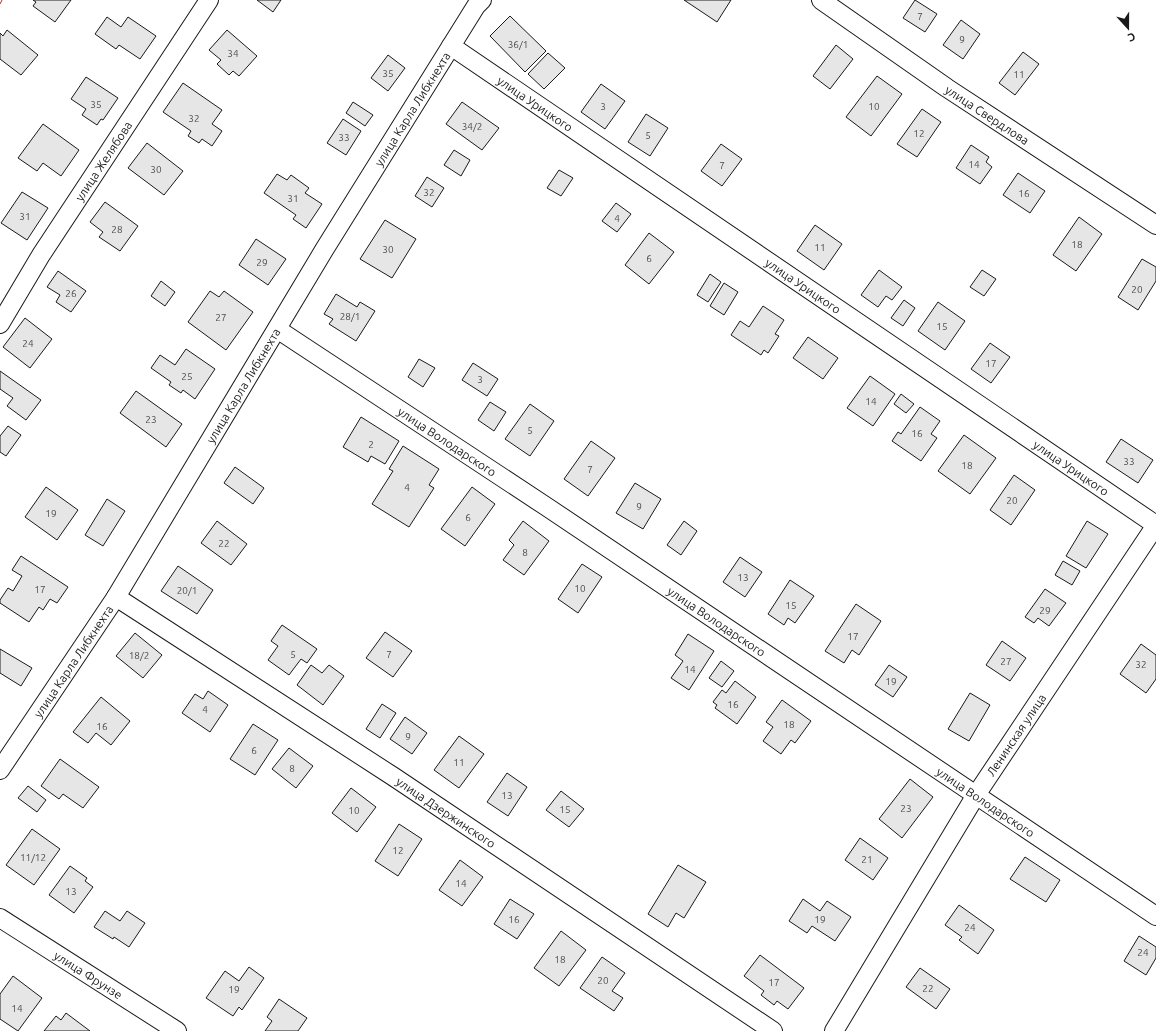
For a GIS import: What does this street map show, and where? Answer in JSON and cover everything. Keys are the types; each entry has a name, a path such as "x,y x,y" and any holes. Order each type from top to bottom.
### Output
{"street":[{"name":"улица Желябова","path":"0,324 41,255 210,0"},
{"name":"улица Свердлова","path":"821,0 947,88 1156,225"},
{"name":"улица Карла Либкнехта","path":"0,770 116,597 324,250 451,46 475,2"},
{"name":"улица Урицкого","path":"451,46 1156,525"},
{"name":"улица Володарского","path":"277,328 1156,916"},
{"name":"Ленинская улица","path":"834,1031 976,795 1156,525"},
{"name":"улица Дзержинского","path":"116,597 394,777 773,1031"},
{"name":"улица Фрунзе","path":"0,918 177,1031"}],"building":[{"path":"33,0 71,0 55,22 33,6 36,2"},
{"path":"257,0 281,0 273,12"},
{"path":"684,0 731,0 717,22"},
{"path":"915,0 937,14 925,32 903,18"},
{"path":"510,16 546,51 525,72 490,36"},
{"path":"107,17 121,27 128,17 156,36 140,59 119,45 116,49 95,34"},
{"path":"961,20 980,34 963,59 943,45"},
{"path":"7,30 38,55 21,75 0,59 0,33 3,36"},
{"path":"227,30 257,56 239,76 233,71 229,75 217,64 221,60 209,50"},
{"path":"836,45 853,59 830,89 813,76"},
{"path":"1023,52 1039,64 1015,95 999,83"},
{"path":"548,53 565,68 544,89 528,74"},
{"path":"388,55 405,68 388,91 371,78"},
{"path":"877,76 902,94 871,136 846,117"},
{"path":"86,77 118,98 103,120 101,119 97,125 82,115 86,109 71,99"},
{"path":"183,83 222,110 212,124 222,131 212,146 202,139 199,143 188,136 191,131 163,112"},
{"path":"601,84 625,101 605,129 581,112"},
{"path":"353,102 373,115 365,126 346,113"},
{"path":"462,102 499,128 482,150 446,124"},
{"path":"922,109 941,122 917,157 897,144"},
{"path":"646,114 668,128 650,156 628,142"},
{"path":"343,119 361,131 346,155 327,143"},
{"path":"43,124 79,150 61,176 43,163 37,171 18,158"},
{"path":"147,143 183,171 164,195 128,168"},
{"path":"721,144 742,159 722,186 701,171"},
{"path":"971,145 989,157 986,162 992,167 980,184 956,168"},
{"path":"454,150 470,160 461,176 444,165"},
{"path":"559,170 573,178 561,196 547,188"},
{"path":"1018,173 1045,191 1030,213 1003,195"},
{"path":"277,174 287,180 291,175 309,188 305,193 322,204 306,228 293,219 296,215 264,193"},
{"path":"427,177 444,188 432,207 415,196"},
{"path":"22,192 48,208 27,240 1,223"},
{"path":"105,202 138,226 120,251 99,237 103,232 90,222"},
{"path":"616,203 631,214 617,232 602,221"},
{"path":"1079,217 1102,234 1076,271 1053,255"},
{"path":"385,220 416,239 392,278 360,259"},
{"path":"815,225 842,244 824,270 797,251"},
{"path":"649,233 674,252 649,284 625,265"},
{"path":"256,239 286,259 268,285 239,265"},
{"path":"1142,259 1156,267 1156,281 1138,310 1118,297"},
{"path":"879,270 902,287 892,300 886,296 878,307 861,295"},
{"path":"982,270 996,279 984,296 970,287"},
{"path":"58,271 86,291 71,312 56,302 60,295 47,287"},
{"path":"710,274 721,282 708,302 697,295"},
{"path":"161,281 175,292 165,306 151,296"},
{"path":"724,283 738,292 724,315 710,306"},
{"path":"210,291 219,297 224,291 253,312 226,350 188,322"},
{"path":"336,294 357,307 360,302 375,311 356,341 329,324 333,319 324,314"},
{"path":"904,300 915,308 903,326 891,318"},
{"path":"938,302 965,321 945,350 918,331"},
{"path":"763,306 784,320 775,334 779,336 768,353 764,350 761,355 731,335 740,321 749,327"},
{"path":"25,318 52,339 30,368 3,347"},
{"path":"808,337 838,358 823,379 793,358"},
{"path":"990,343 1010,357 991,383 971,369"},
{"path":"186,349 215,369 195,399 183,390 181,393 169,385 171,382 151,368 160,355 175,365"},
{"path":"419,359 435,368 423,387 408,377"},
{"path":"473,363 498,379 487,396 462,380"},
{"path":"0,371 41,400 26,420 7,406 13,398 0,389"},
{"path":"870,376 895,394 873,426 847,408"},
{"path":"136,391 182,424 166,447 120,413"},
{"path":"901,394 914,404 906,413 894,404"},
{"path":"490,402 506,412 494,431 478,420"},
{"path":"530,404 554,421 530,456 505,439"},
{"path":"920,407 940,421 931,434 937,438 921,461 892,441 898,432 901,434"},
{"path":"361,417 399,441 385,464 371,456 368,462 343,447"},
{"path":"8,426 21,435 6,456 0,452 0,436"},
{"path":"964,435 996,458 970,494 938,471"},
{"path":"1121,439 1153,460 1138,483 1106,462"},
{"path":"591,441 615,458 588,496 564,479"},
{"path":"403,446 439,469 429,485 434,488 409,527 372,504 393,471 389,469"},
{"path":"235,467 264,488 253,504 224,483"},
{"path":"1014,475 1035,490 1011,525 990,510"},
{"path":"635,483 661,499 643,529 616,513"},
{"path":"46,487 78,510 57,540 25,517"},
{"path":"472,487 495,504 465,546 441,529"},
{"path":"107,499 125,511 103,546 85,535"},
{"path":"217,521 247,544 231,565 201,543"},
{"path":"523,521 549,541 524,575 503,560 514,545 509,540"},
{"path":"684,521 697,531 681,555 667,545"},
{"path":"1087,521 1108,534 1086,568 1066,556"},
{"path":"21,556 68,587 57,603 50,599 43,610 39,607 29,622 0,603 0,600 8,588 13,591 22,576 12,570"},
{"path":"740,557 762,572 745,597 723,582"},
{"path":"1063,561 1080,571 1072,585 1055,575"},
{"path":"582,564 602,577 578,613 558,599"},
{"path":"178,566 213,590 197,614 161,591"},
{"path":"790,580 814,596 795,623 788,618 784,625 768,614"},
{"path":"1045,589 1066,603 1049,626 1038,618 1034,623 1025,617"},
{"path":"856,604 881,621 859,655 852,650 844,663 825,651"},
{"path":"282,625 317,649 307,663 301,659 289,675 268,660 278,646 271,641"},
{"path":"385,632 412,651 393,677 366,658"},
{"path":"135,633 162,655 143,678 116,656"},
{"path":"688,634 714,651 689,690 671,678 683,661 675,655"},
{"path":"1002,641 1026,658 1010,681 986,665"},
{"path":"1141,644 1156,655 1156,679 1146,693 1120,674"},
{"path":"0,649 32,668 21,686 0,673"},
{"path":"721,661 734,671 722,687 709,678"},
{"path":"311,665 322,673 329,665 344,676 323,705 297,685"},
{"path":"889,665 907,677 893,697 875,685"},
{"path":"735,681 756,697 737,724 715,708 717,705 713,702 722,690 726,693"},
{"path":"208,691 228,705 210,732 182,713 195,694 203,699"},
{"path":"970,693 990,705 969,741 948,729"},
{"path":"101,697 130,721 111,745 96,733 88,743 73,732"},
{"path":"782,700 811,721 795,743 791,740 781,754 763,741 773,727 766,722"},
{"path":"382,704 396,713 380,738 366,729"},
{"path":"405,717 427,733 412,754 390,739"},
{"path":"253,724 278,740 255,775 230,759"},
{"path":"459,736 484,754 459,788 434,770"},
{"path":"289,748 313,766 296,788 272,769"},
{"path":"60,759 99,787 83,808 63,794 59,799 41,786"},
{"path":"507,773 527,787 508,816 487,802"},
{"path":"910,779 933,797 902,838 879,819"},
{"path":"28,786 46,800 37,812 18,798"},
{"path":"351,788 376,807 357,832 332,813"},
{"path":"561,791 584,809 569,827 546,810"},
{"path":"399,824 422,839 398,876 375,861"},
{"path":"32,829 60,849 34,885 6,865"},
{"path":"860,838 888,858 873,880 845,860"},
{"path":"1025,857 1060,880 1046,902 1010,879"},
{"path":"460,860 483,877 462,906 439,890"},
{"path":"678,865 706,882 684,918 676,913 668,927 648,914"},
{"path":"70,866 87,878 85,881 93,887 74,913 49,895"},
{"path":"510,899 534,914 517,939 494,924"},
{"path":"803,899 820,911 827,901 851,917 835,941 812,926 807,933 789,921"},
{"path":"959,905 994,930 978,954 959,940 962,937 945,925"},
{"path":"105,911 120,921 127,911 145,923 129,947 114,937 113,939 94,927"},
{"path":"561,931 586,950 559,986 534,968"},
{"path":"1139,936 1156,947 1156,958 1146,975 1124,961"},
{"path":"760,955 804,988 788,1009 777,1001 774,1005 761,995 764,991 744,976"},
{"path":"602,957 625,973 612,991 623,998 614,1011 580,988"},
{"path":"249,967 264,978 242,1010 239,1007 233,1016 206,998 225,971 239,981"},
{"path":"920,968 950,989 936,1009 906,987"},
{"path":"13,976 42,998 18,1031 0,1019 0,994"},
{"path":"279,999 307,1018 298,1031 265,1031 272,1021 267,1017"},
{"path":"66,1013 90,1031 44,1031 56,1016 61,1020"}],"power":[{"path":"0,4 2,0"}]}
